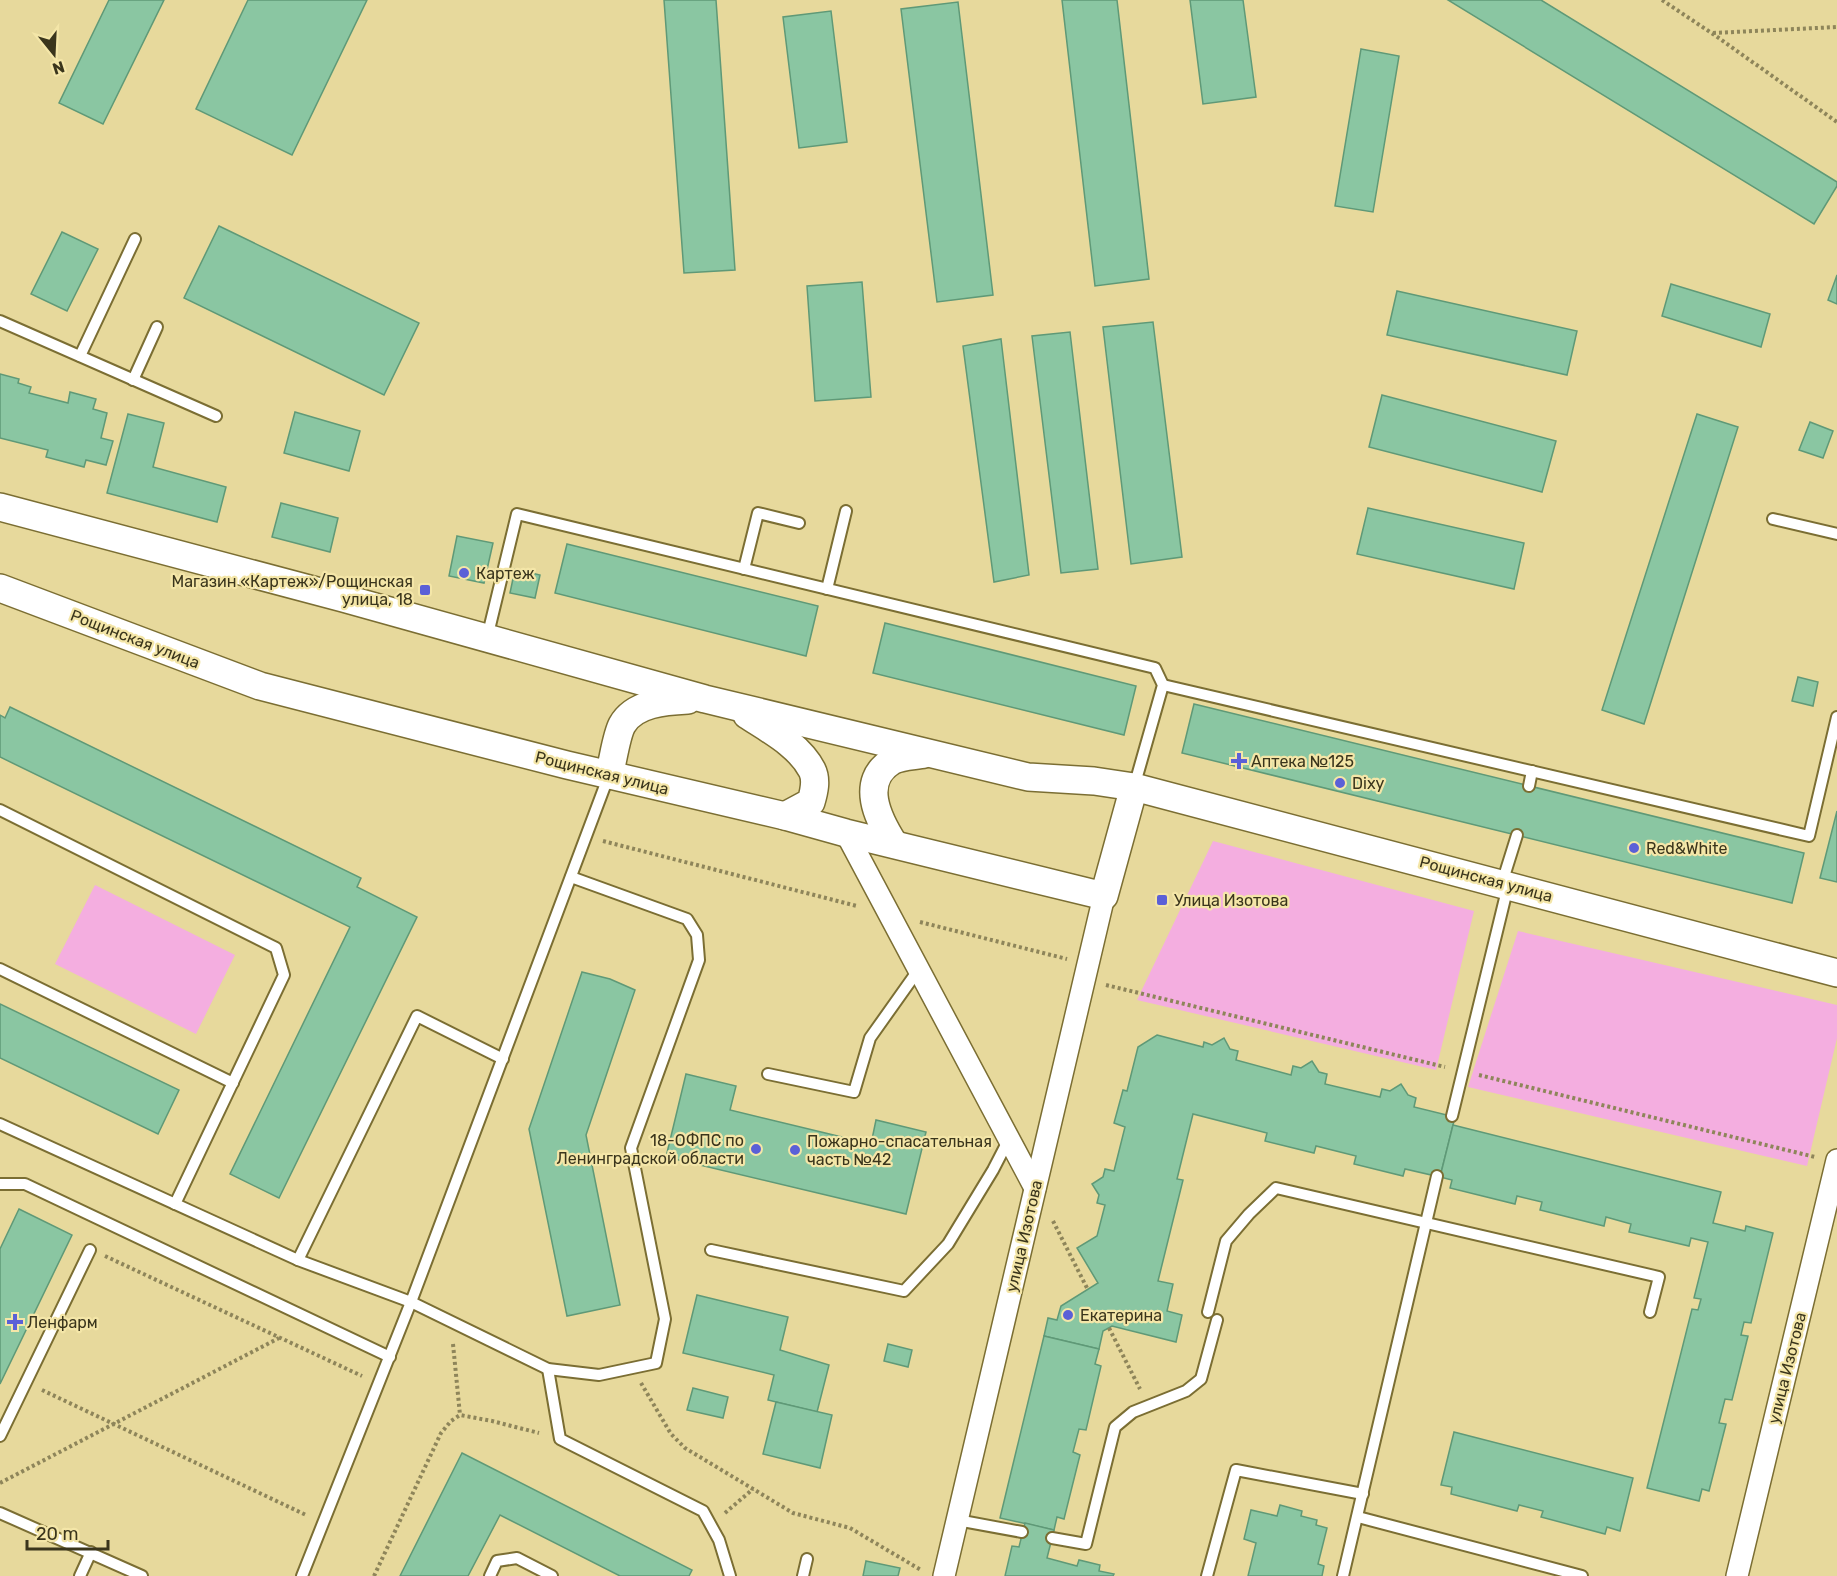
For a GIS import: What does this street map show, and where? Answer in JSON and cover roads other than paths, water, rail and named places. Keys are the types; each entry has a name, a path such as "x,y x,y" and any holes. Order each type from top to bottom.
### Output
{"street":[{"name":"Рощинская улица","path":"0,507 705,699 1029,777 1094,781 1134,787 1837,973"},
{"name":"Рощинская улица","path":"0,588 260,686 609,775 785,816 1104,896"},
{"path":"609,775 622,724 642,706 669,700 705,699"},
{"path":"734,706 781,737 813,771 815,789 811,802 785,816"},
{"path":"894,844 880,823 875,807 874,790 878,775 893,760 932,753"},
{"path":"1104,896 1134,787"},
{"path":"846,833 1035,1188"},
{"name":"улица Изотова","path":"944,1576 1104,896"},
{"name":"улица Изотова","path":"1737,1576 1837,1160"}],"lane":[{"path":"80,357 135,238"},
{"path":"0,321 216,416"},
{"path":"133,380 157,327"},
{"path":"827,589 846,511"},
{"path":"744,569 758,513 799,523"},
{"path":"487,638 516,514 1155,668 1163,685 1134,787"},
{"path":"1773,519 1837,534"},
{"path":"1163,685 1809,836 1837,717"},
{"path":"1529,786 1532,771"},
{"path":"302,1576 390,1357 609,775"},
{"path":"0,810 276,948 284,975 175,1204"},
{"path":"1452,1116 1517,835"},
{"path":"0,1124 298,1260 411,1302 548,1369 599,1375 656,1363 665,1319 632,1148 699,960 697,935 687,919 571,877"},
{"path":"0,969 233,1083"},
{"path":"768,1074 854,1092 870,1038 919,969"},
{"path":"298,1260 417,1016 503,1059"},
{"path":"711,1250 904,1291 948,1244 1009,1139"},
{"path":"1343,1576 1437,1176"},
{"path":"0,1184 25,1184 390,1357"},
{"path":"1208,1312 1226,1241 1276,1188 1659,1277 1650,1312"},
{"path":"0,1436 90,1250"},
{"path":"1052,1538 1086,1544 1115,1427 1133,1412 1186,1391 1201,1378 1217,1320"},
{"path":"548,1369 560,1439 703,1511 719,1540 730,1576"},
{"path":"1207,1576 1236,1470 1363,1494"},
{"path":"0,1513 142,1576"},
{"path":"1358,1517 1582,1576"},
{"path":"957,1520 1022,1532"},
{"path":"80,1576 91,1552"},
{"path":"490,1576 497,1561 517,1558 552,1576"},
{"path":"804,1576 807,1559"}],"place":[{"name":"Картеж","path":"464,573"},
{"name":"Магазин «Картеж»/Рощинская улица, 18","path":"425,590"},
{"name":"Аптека №125","path":"1239,761"},
{"name":"Dixy","path":"1340,783"},
{"name":"Red&White","path":"1634,848"},
{"name":"Улица Изотова","path":"1162,900"},
{"name":"18-ОФПС по Ленинградской области","path":"756,1149"},
{"name":"Пожарно-спасательная часть №42","path":"795,1150"},
{"name":"Екатерина","path":"1068,1315"},
{"name":"Ленфарм","path":"15,1322"}]}
